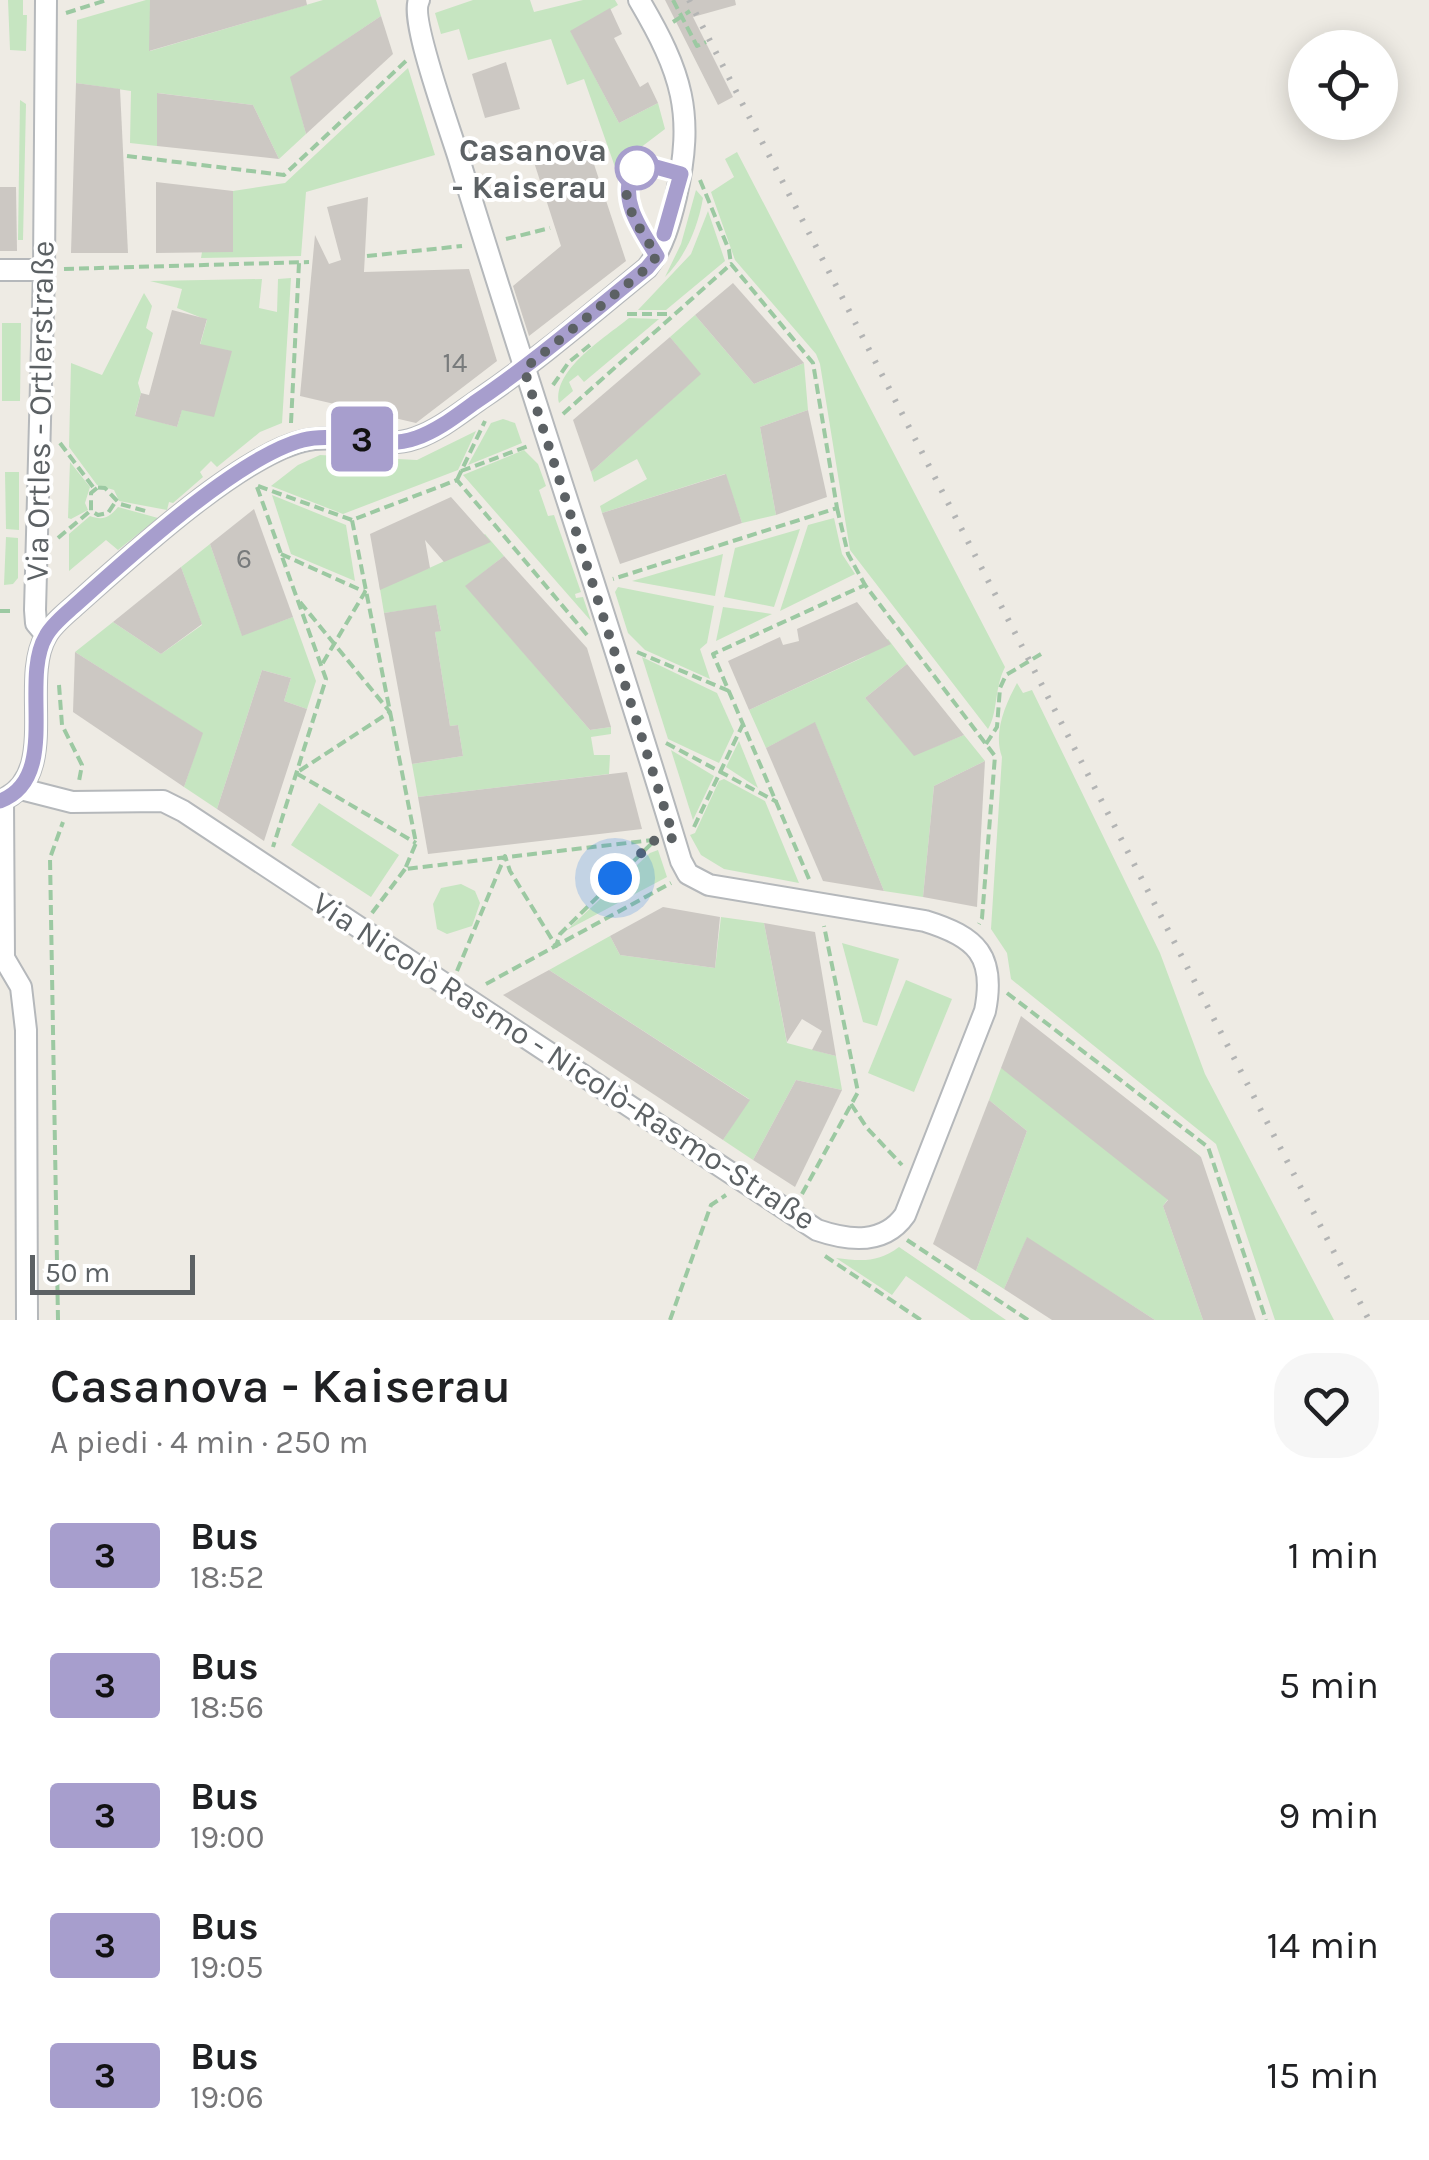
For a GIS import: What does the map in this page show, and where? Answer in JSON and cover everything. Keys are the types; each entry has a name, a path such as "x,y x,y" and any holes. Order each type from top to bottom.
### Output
{"street":[{"name":"Via Ortles - Ortlerstraße","path":"2,959 8,797 30,770 35,746 39,654 46,635 36,623 35,610 46,0"},
{"path":"419,0 415,10 421,36 640,729 664,838 688,874 709,884 926,921 969,941 983,956 991,981 985,1011 923,1176 894,1231"},
{"path":"46,635 68,611 230,478 290,444 329,437 413,440 436,429 524,369 647,268 657,256 687,175 687,134 683,96 674,67 639,0"},
{"path":"0,270 44,270"},
{"name":"Via Nicolò Rasmo - Nicolò-Rasmo-Straße","path":"8,797 163,802 183,811 818,1230 842,1238 869,1238 894,1231"},
{"path":"2,959 22,986 26,1030 27,1320"}],"lane":[{"path":"657,256 630,208 626,189 631,172 645,164 687,175"}],"path":[{"path":"66,13 108,0"},
{"path":"673,0 697,46 706,42"},
{"path":"681,17 690,12"},
{"path":"128,156 284,174 408,60"},
{"path":"687,175 700,179 731,264 813,363 848,554 865,585 995,756 982,918 969,941"},
{"path":"367,256 485,244 550,228"},
{"path":"44,270 309,262"},
{"path":"290,444 299,263"},
{"path":"461,470 548,438 556,420 731,264"},
{"path":"640,301 627,314 676,314"},
{"path":"552,392 554,380 569,362 598,338"},
{"path":"230,478 352,520 457,480 486,419"},
{"path":"60,442 97,488"},
{"path":"457,480 598,648 612,642 729,691"},
{"path":"256,485 326,679 266,866"},
{"path":"91,511 91,493 105,488 116,501 177,520"},
{"path":"91,511 98,516 108,513 116,501"},
{"path":"594,585 837,508"},
{"path":"58,538 91,511"},
{"path":"352,520 416,843 405,869 361,928"},
{"path":"280,554 365,592"},
{"path":"792,1213 858,1092 820,903 713,654 865,585"},
{"path":"322,666 365,592"},
{"path":"296,598 390,712"},
{"path":"986,744 997,728 1000,688 1006,675 1042,654"},
{"path":"57,675 62,726 82,766 50,858 58,1320"},
{"path":"296,773 390,712"},
{"path":"405,869 664,838 692,830 744,724"},
{"path":"640,729 776,802"},
{"path":"296,773 416,843"},
{"path":"556,946 560,934 664,838"},
{"path":"505,856 510,871 556,946"},
{"path":"457,992 505,856"},
{"path":"457,992 556,946 688,874"},
{"path":"991,981 1208,1147 1266,1320"},
{"path":"852,1104 893,1158 923,1176"},
{"path":"670,1320 711,1206 729,1192"},
{"path":"894,1231 1028,1320"}],"green space":[{"path":"8,0 23,0 23,15 27,15 26,51 10,50"},
{"path":"150,0 150,51 323,0 376,0 381,16 291,77 306,134 279,159 253,105 158,93 157,146 130,143 131,91 76,83 77,20"},
{"path":"473,0 530,0 534,12 583,0 615,0 618,5 571,32 619,123 658,103 665,129 615,167 584,79 567,85 551,39 468,60 459,29 441,34 435,13"},
{"path":"408,68 435,155 306,192 301,256 201,258 202,252 233,252 233,191 285,183"},
{"path":"20,100 26,104 23,240 18,240"},
{"path":"737,152 1005,667 988,729 850,550 820,364 816,354 735,260 711,192 734,177 725,159"},
{"path":"696,190 703,198 694,230 665,277 681,244"},
{"path":"708,211 725,261 666,310 638,310 691,254"},
{"path":"291,278 282,423 260,432 217,467 211,461 200,472 203,477 173,503 169,502 167,510 119,501 114,490 97,485 69,447 71,363 102,375 144,293 152,306 146,328 153,333 138,383 141,393 135,415 177,427 207,320 177,308 182,289 150,281 262,279 259,308 277,312 278,279"},
{"path":"695,315 754,384 804,363 808,410 760,427 776,515 742,523 725,474 602,513 600,506 647,479 637,459 594,482 591,472 700,374 670,337"},
{"path":"629,318 659,319 584,382 578,375 569,382 573,391 559,403 559,391 572,367"},
{"path":"2,323 21,323 20,401 2,401"},
{"path":"503,419 515,423 522,443 468,465 491,423"},
{"path":"476,431 458,470 343,514 271,486 298,465 320,455 417,460"},
{"path":"524,450 538,464 546,486 539,490 548,516 554,515 581,592 575,594 576,598 583,597 591,621 463,475"},
{"path":"70,462 90,487 85,503 88,510 71,519 68,518"},
{"path":"5,472 19,472 19,530 6,529"},
{"path":"272,495 346,525 355,581 291,554"},
{"path":"118,507 158,518 118,550 106,540 69,571 69,534 90,516 106,517"},
{"path":"834,518 842,554 855,574 780,611 808,525"},
{"path":"800,529 774,607 724,597 735,548"},
{"path":"485,534 504,556 466,586 590,730 611,727 611,734 591,737 594,755 610,755 609,774 418,797 412,764 463,756 458,725 450,726 435,632 441,630 436,606 384,613 379,583 435,565"},
{"path":"6,537 18,538 18,578 13,584 4,585"},
{"path":"210,544 242,635 293,617 316,681 307,709 284,701 291,678 262,670 217,809 184,787 202,733 75,652 113,622 161,654 202,625 181,567"},
{"path":"723,554 715,596 632,581"},
{"path":"618,587 714,606 707,643 700,649 710,679 645,650 628,633 615,592"},
{"path":"723,607 772,614 716,641"},
{"path":"888,639 907,664 865,698 914,755 964,735 985,761 934,786 923,897 884,891 815,723 766,748 749,710 864,657"},
{"path":"642,657 717,693 734,731 719,763 668,739"},
{"path":"1017,683 1023,693 1032,690 1160,953 1205,1074 1334,1320 1275,1320 1216,1144 1011,979 1007,953 991,929 1002,757 1000,729"},
{"path":"739,741 758,788 726,767"},
{"path":"671,750 714,776 693,820"},
{"path":"724,779 765,801 799,883 724,869 701,855 690,835 695,833 719,781"},
{"path":"319,803 399,855 371,897 291,845"},
{"path":"658,850 667,877 567,930 650,853"},
{"path":"461,884 475,891 480,903 472,926 447,934 437,929 433,904 441,888"},
{"path":"721,917 764,923 787,1043 836,1056 842,1090 796,1080 753,1160 723,1140 749,1099 549,970 610,936 620,955 715,968"},
{"path":"842,943 899,959 877,1026 863,1022"},
{"path":"906,980 952,999 914,1092 868,1073"},
{"path":"1001,1068 1178,1139 1200,1156 1163,1206 1203,1320 1155,1320 1027,1238 1004,1289 976,1271 1027,1131 989,1100"},
{"path":"899,1247 1006,1320 971,1320 906,1276 892,1295 836,1258 869,1260"}],"building":[{"path":"150,0 306,0 307,5 149,51"},
{"path":"665,0 735,0 736,5 693,17 733,97 718,105"},
{"path":"610,8 622,34 614,38 640,87 648,82 658,103 619,123 570,31"},
{"path":"381,16 393,54 306,134 290,77"},
{"path":"506,62 520,109 485,118 472,74"},
{"path":"76,83 120,89 128,253 71,253"},
{"path":"157,93 253,105 279,159 157,146"},
{"path":"586,140 626,261 529,336 513,286 561,246 532,156"},
{"path":"156,182 233,191 233,252 156,253"},
{"path":"0,187 16,187 17,251 0,251"},
{"path":"368,197 364,272 469,269 497,361 416,423 300,396 315,235 329,264 341,260 327,207"},
{"path":"733,283 804,363 754,384 695,315"},
{"path":"172,310 207,319 200,344 232,351 214,417 182,410 177,427 135,416 141,393 149,395"},
{"path":"670,337 701,374 591,472 573,420"},
{"path":"808,410 827,497 776,515 760,427"},
{"path":"726,474 742,523 620,564 602,513"},
{"path":"451,497 491,542 444,562 425,540 430,568 380,590 370,534"},
{"path":"254,509 293,617 242,636 210,544"},
{"path":"504,556 587,648 611,727 590,730 465,586"},
{"path":"181,567 202,624 161,654 113,622"},
{"path":"857,602 891,644 749,710 728,661 780,637 783,645 799,641 797,629"},
{"path":"436,605 441,631 435,632 450,726 458,725 463,756 412,764 384,613"},
{"path":"75,652 203,733 184,787 73,712"},
{"path":"907,664 964,735 914,756 865,698"},
{"path":"262,670 291,678 284,701 307,709 264,841 217,809"},
{"path":"815,722 884,891 823,881 766,748"},
{"path":"985,761 977,907 923,897 934,786"},
{"path":"627,772 642,829 428,854 418,797"},
{"path":"663,907 720,917 715,968 620,955 610,936"},
{"path":"764,923 815,932 836,1056 812,1050 822,1031 802,1019 787,1042"},
{"path":"549,970 750,1100 723,1140 503,995"},
{"path":"1021,1016 1201,1157 1256,1320 1203,1320 1163,1206 1168,1200 1001,1068"},
{"path":"796,1080 842,1090 795,1187 753,1160"},
{"path":"989,1100 1027,1131 976,1271 933,1244"},
{"path":"1027,1237 1155,1320 1052,1320 1004,1289"}],"railway":[{"path":"689,0 1369,1320"}],"bus line":[{"name":"3","path":"0,801 21,789 30,770 35,746 39,654 46,635 68,611 230,478 281,448 329,437 413,440 436,429 524,369 657,256 630,208 626,189 631,172 645,164 681,174 664,234"}],"place":[{"name":"Casanova - Kaiserau","path":"637,168"}],"route":[{"path":"615,878 655,840 674,838 524,369 657,256 630,208 626,189 631,172 637,168"}]}
